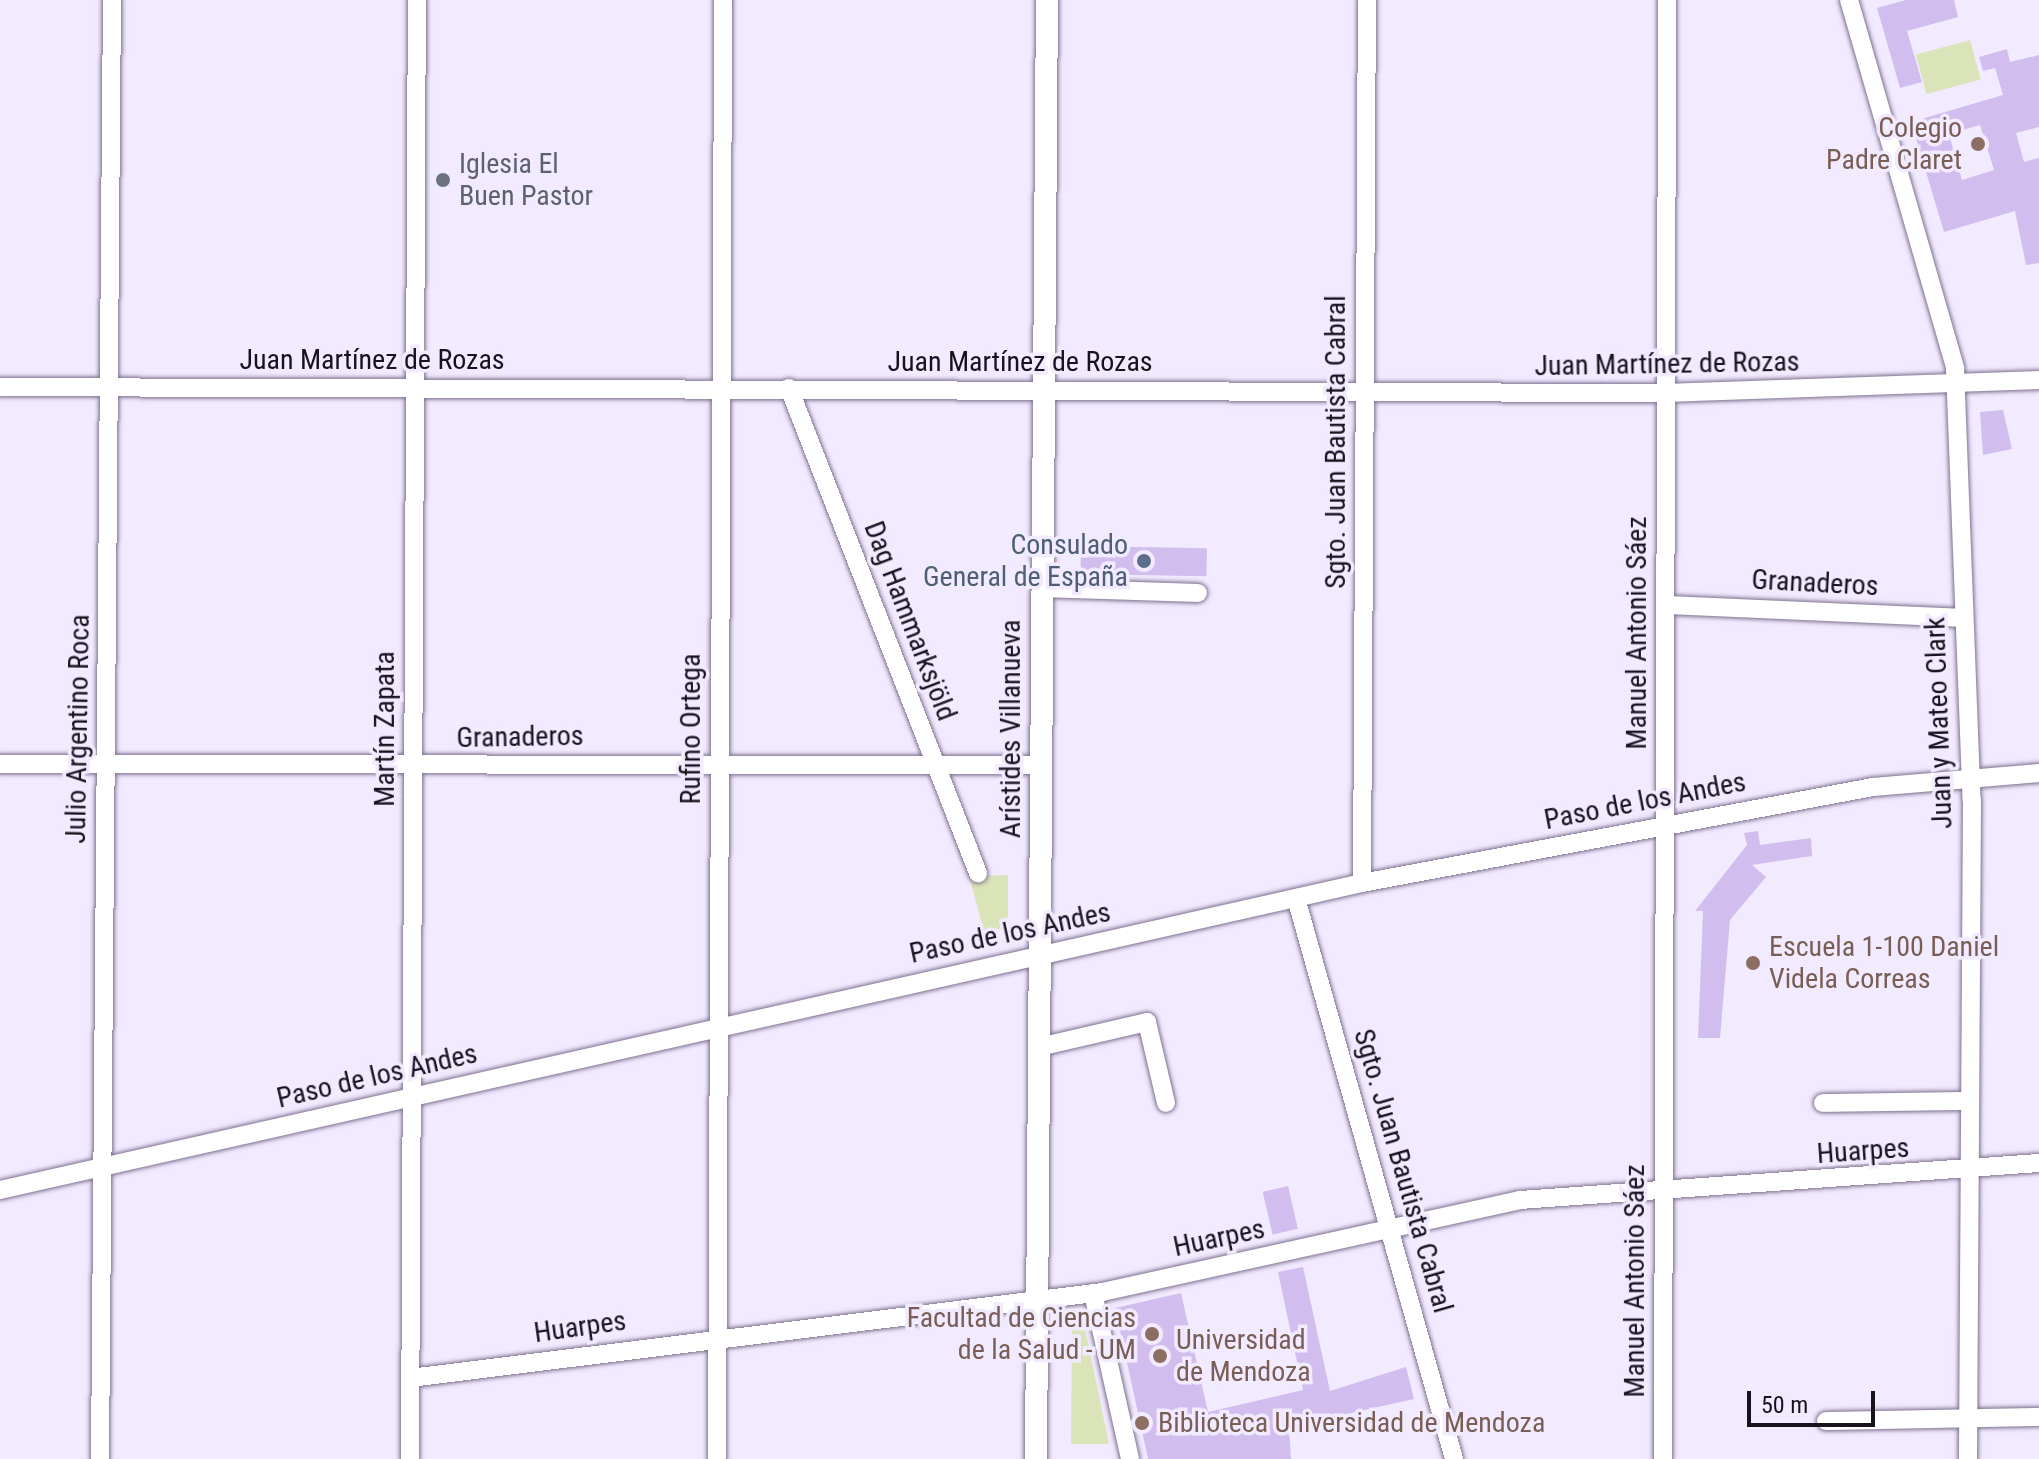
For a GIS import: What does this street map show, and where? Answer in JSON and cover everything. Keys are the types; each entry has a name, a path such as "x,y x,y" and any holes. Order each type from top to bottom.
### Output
{"main road":[{"name":"Arístides Villanueva","path":"1036,1459 1047,0"}],"street":[{"name":"Julio Argentino Roca","path":"100,1459 112,0"},
{"name":"Martín Zapata","path":"410,1459 417,0"},
{"name":"Rufino Ortega","path":"717,1459 723,0"},
{"name":"Sgto. Juan Bautista Cabral","path":"1362,883 1367,0"},
{"name":"Manuel Antonio Sáez","path":"1663,1459 1667,0"},
{"name":"Juan y Mateo Clark","path":"1849,0 1951,349 1956,386 1969,776 1968,1459"},
{"name":"Juan Martínez de Rozas","path":"0,387 1666,393 1956,386 2039,380"},
{"name":"Dag Hammarksjöld","path":"789,388 978,873"},
{"path":"1042,588 1198,593"},
{"name":"Granaderos","path":"1665,605 1962,618"},
{"name":"Granaderos","path":"0,764 1041,765"},
{"name":"Paso de los Andes","path":"0,1190 718,1024 1362,883 1665,825 1969,776 2039,773"},
{"name":"Sgto. Juan Bautista Cabral","path":"1296,898 1454,1459"},
{"path":"1039,1047 1147,1022 1166,1103"},
{"path":"1823,1103 1970,1101"},
{"name":"Huarpes","path":"410,1378 717,1336 1093,1293 1520,1200 1970,1171 2039,1163"},
{"path":"1093,1293 1130,1459"},
{"path":"1826,1421 1968,1423 2039,1417"}],"green space":[{"path":"1970,40 1981,80 1927,94 1916,54"},
{"path":"1008,875 1008,927 984,932 969,876"},
{"path":"1084,1324 1109,1444 1071,1444 1072,1326"}],"building":[{"path":"1906,0 1954,0 1958,17 1907,31 1922,82 1900,88 1877,8"},
{"name":"Colegio Padre Claret","path":"2007,49 2010,62 2039,55 2039,127 2016,133 2024,162 2039,158 2039,263 2026,265 2015,211 1944,232 1911,122 2003,95 1995,68 1983,71 1979,57","holes":["1980,125 1994,170 1962,180 1949,134"]},
{"path":"2003,410 2012,449 1983,455 1980,412"},
{"name":"Consulado General de España","path":"1081,546 1207,548 1206,576 1081,574"},
{"path":"1758,831 1760,845 1811,838 1812,856 1752,865 1766,877 1730,920 1720,1038 1698,1038 1703,911 1695,911 1747,845 1744,833"},
{"path":"1288,1186 1298,1229 1273,1235 1263,1192"},
{"name":"Universidad de Mendoza","path":"1303,1267 1330,1391 1406,1367 1414,1399 1289,1427 1291,1459 1148,1459 1115,1308 1181,1293 1208,1412 1303,1390 1278,1272"}],"place":[{"name":"Colegio Padre Claret","path":"1978,144"},
{"name":"Iglesia El Buen Pastor","path":"443,180"},
{"name":"Consulado General de España","path":"1144,561"},
{"name":"Escuela 1-100 Daniel Videla Correas","path":"1753,963"},
{"name":"Facultad de Ciencias de la Salud - UM","path":"1152,1334"},
{"name":"Universidad de Mendoza","path":"1160,1356"},
{"name":"Biblioteca Universidad de Mendoza","path":"1142,1423"}]}
